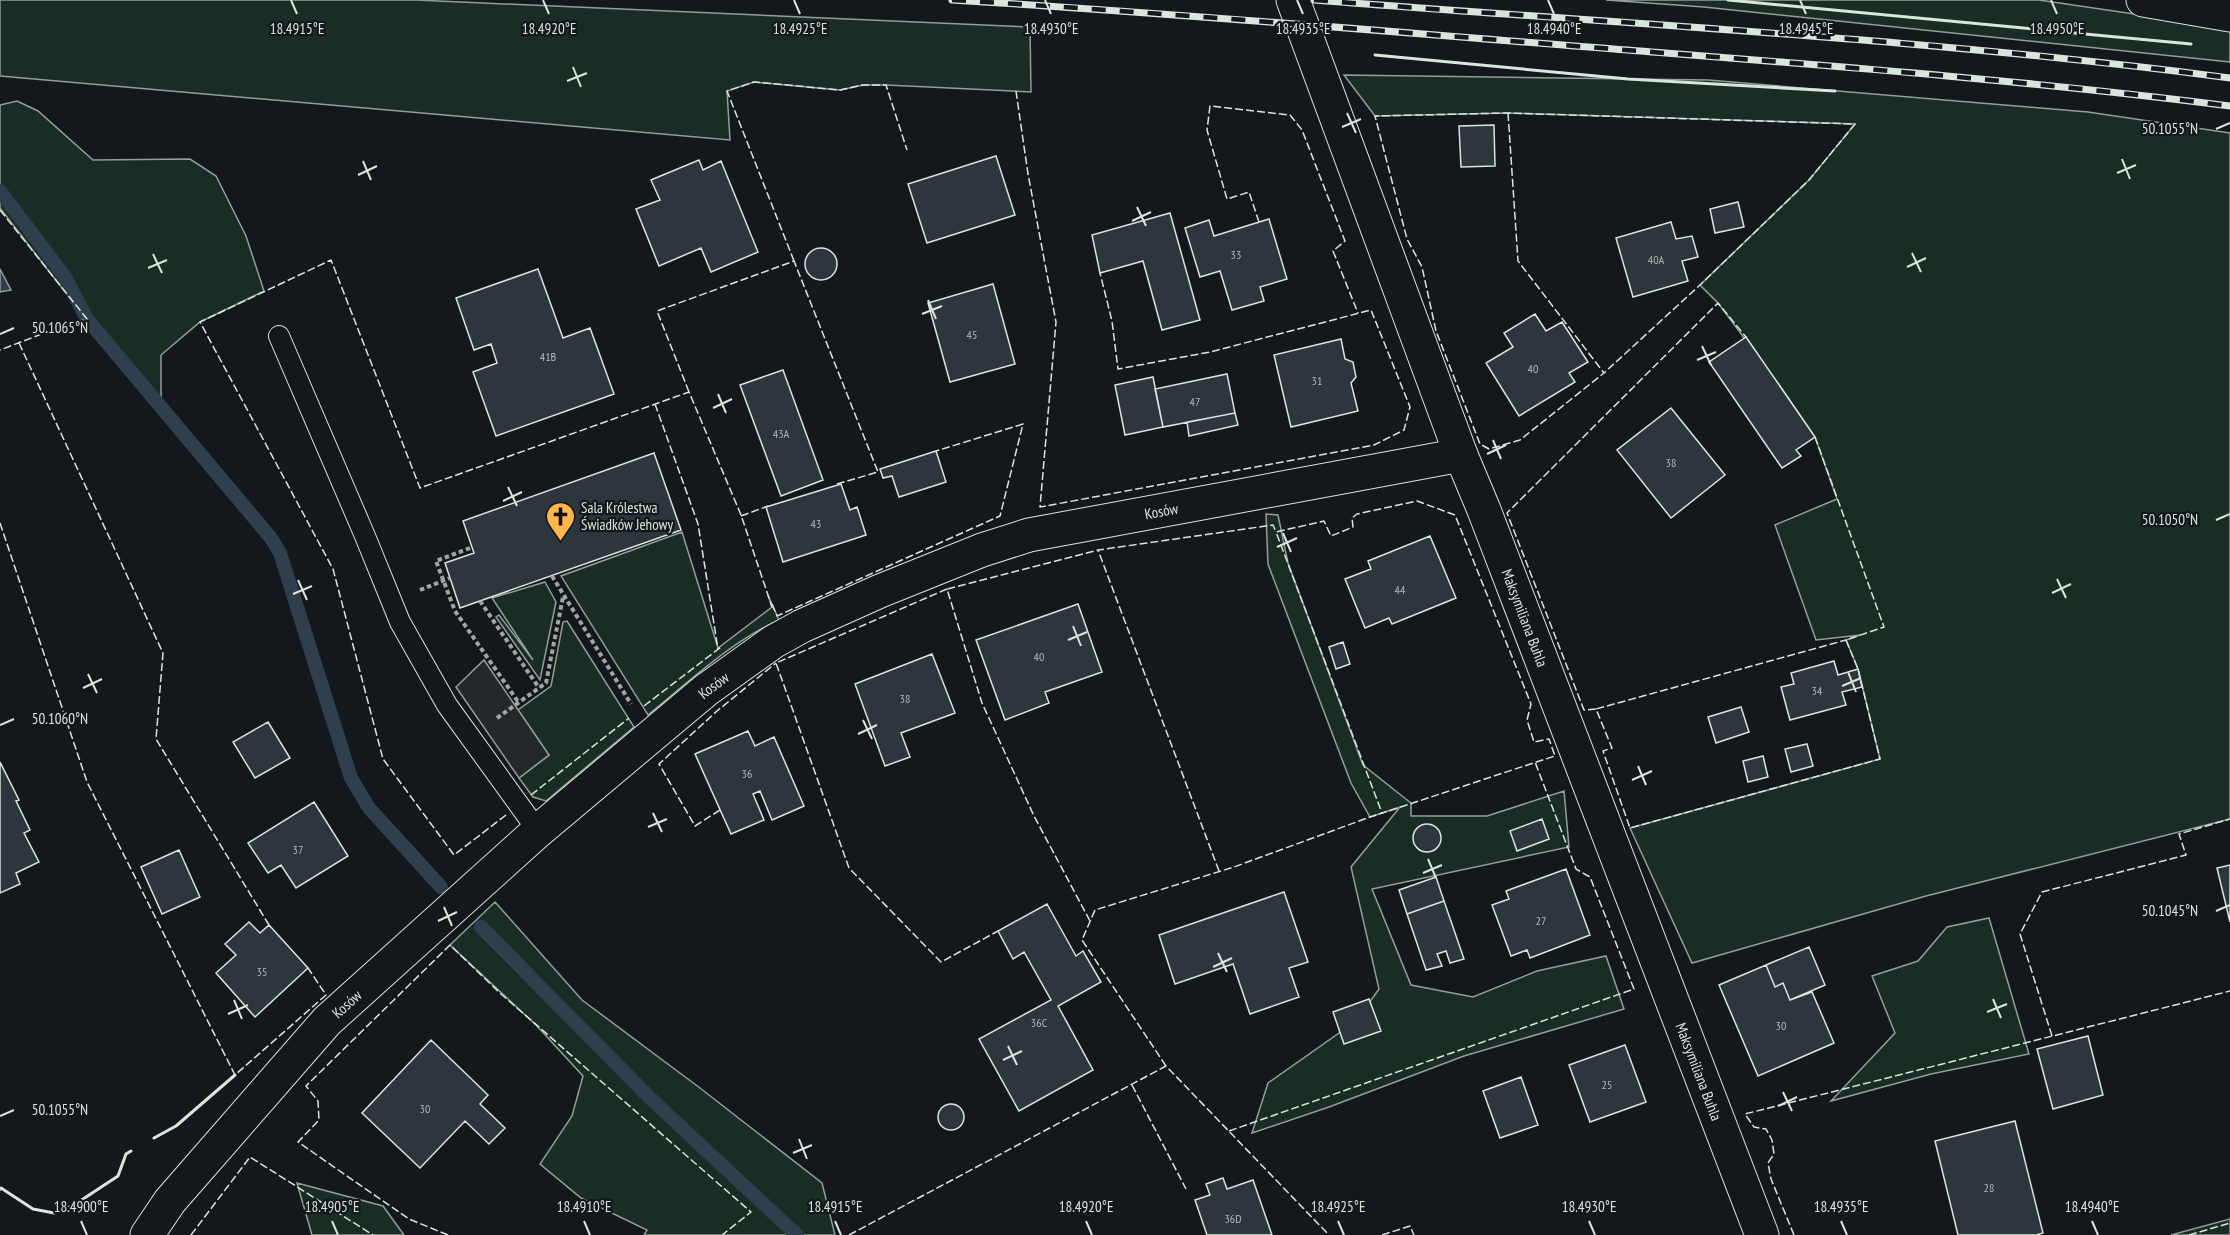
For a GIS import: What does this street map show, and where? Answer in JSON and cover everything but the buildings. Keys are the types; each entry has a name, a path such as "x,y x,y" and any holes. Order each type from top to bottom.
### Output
{"street":[{"name":"Maksymiliana Buhla","path":"1293,0 1461,455 1762,1235"},
{"path":"2151,1 2230,15"},
{"name":"Kosów","path":"147,1235 170,1201 327,1021 538,831 714,684 773,642 870,595 982,550 1029,535 1461,455"}],"lane":[{"path":"279,336 400,622 447,705 538,831"}],"path":[{"path":"470,548 436,561 455,610 519,703"},
{"path":"552,576 650,736"},
{"path":"434,585 450,578"},
{"path":"470,737 546,683 564,596"},
{"path":"480,601 539,688"}],"green space":[{"path":"0,0 416,0 1030,27 1031,92 886,85 863,85 840,90 754,82 727,91 730,140 0,76"},
{"path":"1606,0 2039,0 2230,28 2230,62 1704,7"},
{"path":"1344,75 1708,80 2088,112 2230,133 2230,819 1926,896 1692,963 1630,828 1880,759 1858,669 1846,640 1860,635 1816,640 1775,525 1837,499 1815,437 1718,303 1700,285 1809,180 1855,124 1508,113 1375,116"},
{"path":"17,101 38,111 93,160 190,159 216,176 246,236 264,291 200,322 161,355 161,408 96,332 0,208 0,105"},
{"path":"1266,514 1278,515 1288,563 1363,765 1411,803 1411,816 1487,816 1564,791 1569,847 1372,889 1411,985 1473,997 1537,971 1606,956 1624,1009 1464,1056 1329,1107 1252,1133 1268,1083 1356,1021 1379,989 1351,867 1400,807 1370,817 1351,783 1268,564"},
{"path":"682,532 718,648 772,607 768,595 779,620 727,651 648,715 561,576"},
{"path":"545,582 556,602 540,680 496,617 499,615 533,660 492,598"},
{"path":"567,621 634,727 546,801 533,797 519,778 549,755 518,710 551,686 563,622"},
{"path":"495,902 582,1000 822,1183 835,1235 644,1235 647,1230 581,1198 540,1164 572,1116 583,1076 536,1025 450,945"},
{"path":"1989,918 2029,1054 1931,1074 1831,1101 1895,1033 1872,976 1918,961 1947,927"},
{"path":"297,1183 383,1206 404,1235 312,1235"},
{"path":"2230,1219 2230,1235 2171,1235"}],"shaded area":[{"path":"484,660 549,755 519,778 456,687"}],"water":[{"path":"0,269 11,290 0,292"}],"waterway":[{"path":"0,191 65,277 87,319 271,538 280,553 351,778 369,808 441,887"},
{"path":"481,927 650,1098 797,1235"}],"railway":[{"path":"952,0 1845,67 2076,88 2230,106"},
{"path":"1314,0 1887,42 2002,52 2230,78"}],"fence":[{"path":"794,261 727,91 754,82 840,90 863,85 886,85 907,150"},
{"path":"1016,91 1028,174 1056,322 1040,507 1374,445 1404,430 1410,407 1371,310 1210,352 1118,369 1112,321 1100,273"},
{"path":"1259,222 1249,192 1227,199 1207,130 1210,106 1290,115 1302,130 1345,241 1333,251 1358,313"},
{"path":"1508,113 1518,261 1604,373 1520,440 1489,449 1480,444 1436,331 1422,267 1407,239 1375,116 1508,113 1855,124 1809,180 1604,373"},
{"path":"0,210 87,319 0,350"},
{"path":"506,815 454,855 383,759 333,569 200,322 331,260 420,488 689,392 741,515 772,607"},
{"path":"689,392 657,311 794,261 878,472 837,484"},
{"path":"1596,709 1584,710 1507,513 1718,303 1746,337"},
{"path":"19,343 163,653 156,739 269,925"},
{"path":"655,404 698,524 718,649"},
{"path":"772,604 777,616 1000,516 1023,424 936,451"},
{"path":"1815,437 1884,627 1846,640"},
{"path":"1166,1066 1082,940 1095,910 1234,867 1370,817 1555,756 1549,739 1534,742 1527,720 1531,704 1455,515 1417,501 1357,514 1352,518 1353,527 1331,536 1324,521 1276,532 1382,813"},
{"path":"741,516 768,506"},
{"path":"0,523 87,782 235,1075 326,995 308,968"},
{"path":"1219,871 1098,550 1273,525 1276,532"},
{"path":"1090,921 1034,816 982,703 947,589 1098,550"},
{"path":"947,589 776,663 849,868 941,962 998,931"},
{"path":"1846,640 1858,669 1880,759 1630,828 1603,751 1612,748 1596,709 1846,640"},
{"path":"644,706 721,647"},
{"path":"720,810 695,826 659,764 717,711 776,663"},
{"path":"531,795 629,718"},
{"path":"1229,1131 1634,989 1590,877 1576,869 1535,762"},
{"path":"2052,1036 2020,934 2042,892 2186,855 2179,834 2230,819"},
{"path":"448,1235 409,1219 298,1142 319,1120 318,1101 306,1086 450,945 501,994 751,1212 722,1235"},
{"path":"1794,1235 1771,1179 1768,1163 1774,1154 1772,1140 1766,1129 1754,1127 1745,1114 2230,991"},
{"path":"849,1235 1166,1066 1329,1235"},
{"path":"1132,1085 1186,1189"},
{"path":"191,1235 250,1157 373,1235"},
{"path":"2189,1235 2230,1223"},
{"path":"1382,1235 1410,1226 1414,1235"}],"wall":[{"path":"1728,0 2191,44"},
{"path":"1375,55 1628,79 1835,91"},
{"path":"154,1138 176,1126 235,1075"},
{"path":"1,1188 33,1209 54,1213 74,1205 118,1176 126,1154 131,1151"}],"place":[{"name":"Sala Królestwa Świadków Jehowy","path":"560,542"}]}
